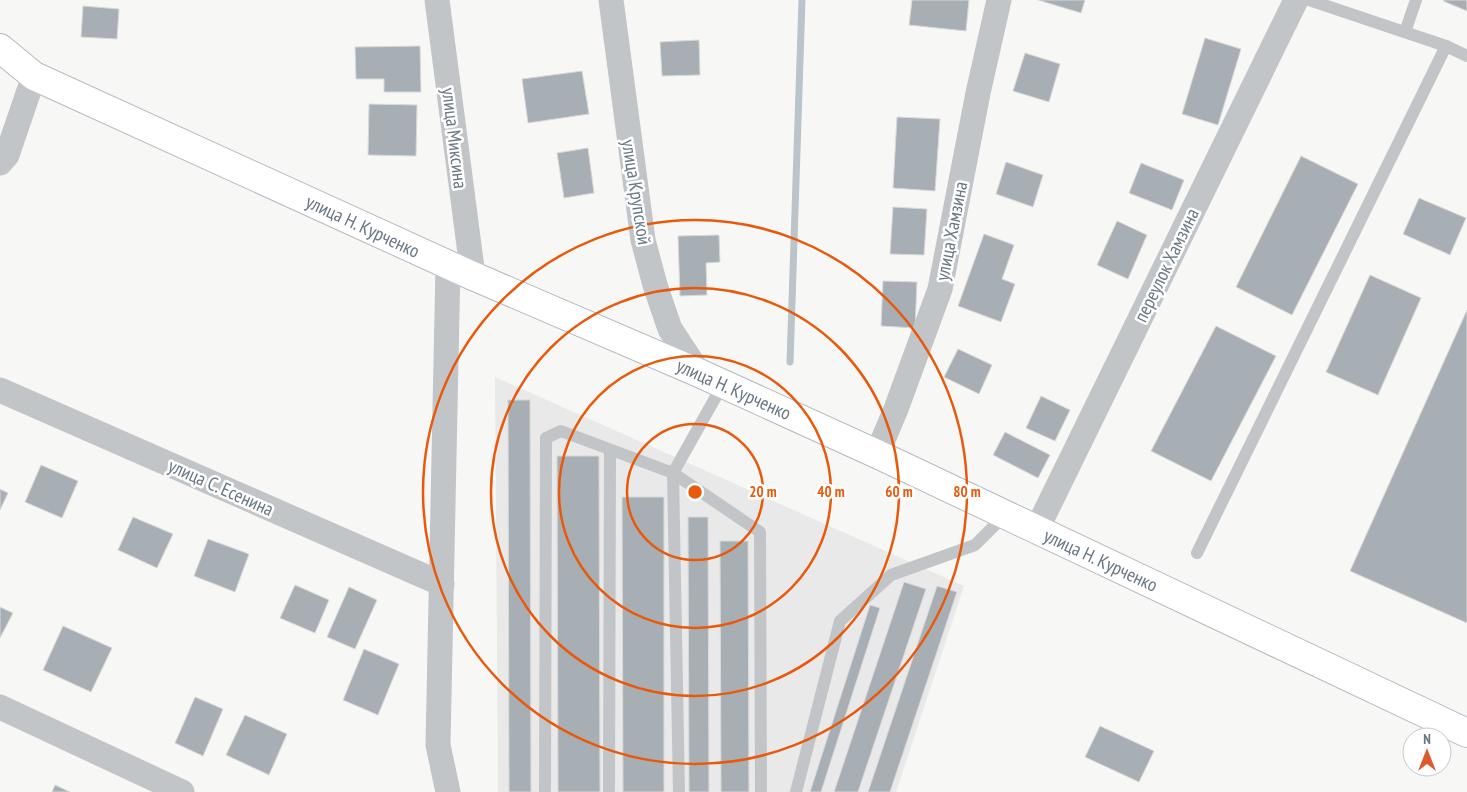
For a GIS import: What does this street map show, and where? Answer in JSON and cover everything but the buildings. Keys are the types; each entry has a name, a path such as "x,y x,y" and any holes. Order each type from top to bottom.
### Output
{"main road":[{"name":"улица Н. Курченко","path":"0,48 34,76 448,265 699,373 877,454 1467,733"}],"street":[{"name":"улица Миксина","path":"437,0 473,276"},
{"name":"улица Крупской","path":"610,0 643,240 655,285 670,329 699,373"},
{"name":"улица Хамзина","path":"877,454 896,409 940,289 978,93 1000,0"},
{"name":"переулок Хамзина","path":"1037,529 1296,0"},
{"path":"2,161 34,76"},
{"path":"448,265 438,745 448,792"},
{"name":"улица С. Есенина","path":"0,390 442,584"},
{"path":"0,707 182,792"}],"lane":[{"path":"1309,0 1446,46 1467,56"},
{"path":"1405,32 1416,0"},
{"path":"1197,553 1446,46"},
{"path":"679,792 673,473 723,384"},
{"path":"546,792 546,438 561,431 673,473 760,532 761,792"},
{"path":"609,792 610,450"},
{"path":"796,792 840,621 892,575 976,545 1006,515"}],"shaded area":[{"path":"495,377 964,586 896,792 498,792"}],"waterway":[{"path":"790,362 802,0"}]}
